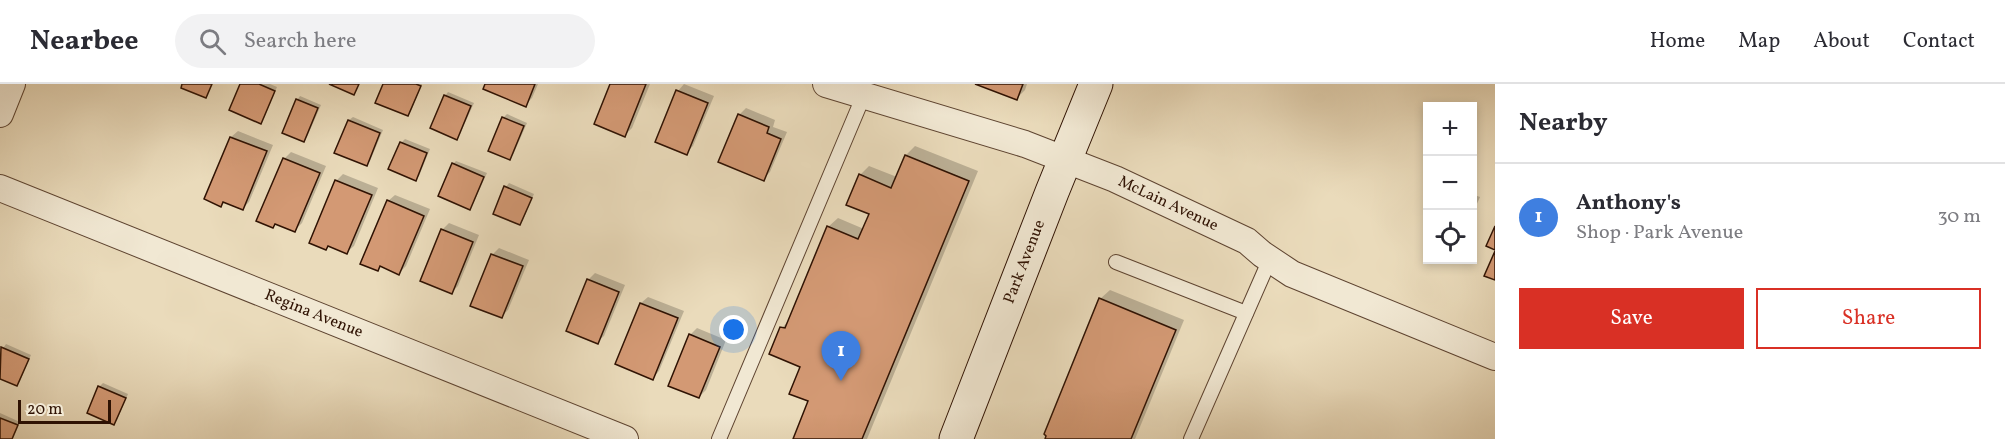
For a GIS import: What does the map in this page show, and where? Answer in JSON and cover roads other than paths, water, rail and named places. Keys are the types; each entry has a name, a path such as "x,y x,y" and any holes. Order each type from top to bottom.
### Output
{"street":[{"path":"0,114 12,84"},
{"name":"McLain Avenue","path":"826,84 866,90 1025,144 1115,179 1247,241 1293,274 1495,357"},
{"name":"Park Avenue","path":"956,439 1096,84"},
{"name":"Regina Avenue","path":"0,188 625,439"}],"lane":[{"path":"719,439 866,90"},
{"path":"1191,439 1270,259"},
{"path":"1116,262 1246,313"}],"place":[{"name":"Anthony's","path":"841,381"}]}
